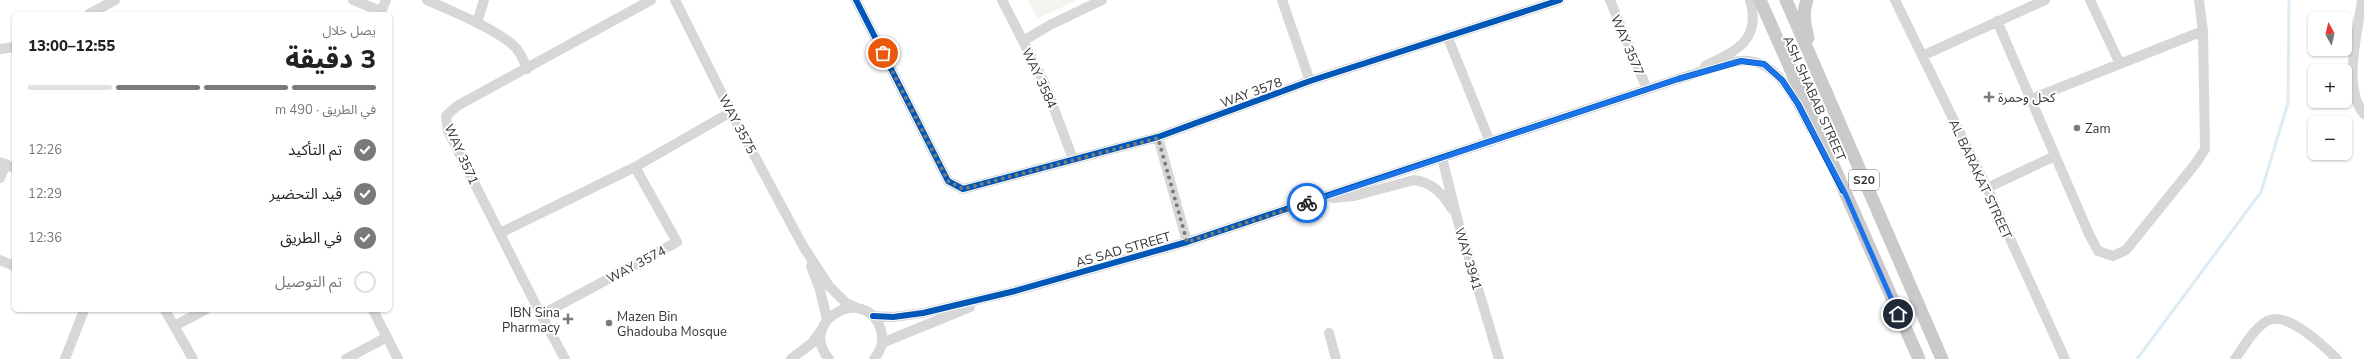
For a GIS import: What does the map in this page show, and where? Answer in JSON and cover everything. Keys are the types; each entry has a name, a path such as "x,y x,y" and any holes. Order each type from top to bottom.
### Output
{"main road":[{"name":"ASH SHABAB STREET","path":"1760,0 1919,359"},
{"name":"ASH SHABAB STREET","path":"1786,0 1942,359"},
{"path":"1807,0 1804,5 1805,24 1817,73"}],"street":[{"path":"353,0 378,12"},
{"path":"380,12 386,0"},
{"path":"427,0 477,23 513,45 522,56 527,69"},
{"path":"477,23 484,0"},
{"name":"WAY 3571","path":"565,359 541,316 448,131 446,116 457,106 651,0"},
{"name":"WAY 3575","path":"675,0 731,112 802,246 820,290 828,319"},
{"name":"WAY 3578","path":"856,0 948,181 963,189 971,189 1073,159 1158,138 1310,81 1448,38 1560,0"},
{"name":"WAY 3584","path":"1002,0 1044,82 1073,159"},
{"path":"1023,41 1050,25 1102,0"},
{"path":"1282,0 1310,81"},
{"name":"WAY 3577","path":"1610,0 1647,89"},
{"path":"1678,79 1726,56 1744,44 1752,29 1755,15 1750,0"},
{"name":"AL BARAKAT STREET","path":"1895,0 1987,188 2065,359"},
{"path":"1922,56 2045,0"},
{"path":"2090,0 2120,64"},
{"path":"1997,22 2098,251 2113,256 2126,250 2196,163 2205,149 2203,31 2199,0"},
{"path":"2362,0 2352,79 2354,95 2364,114"},
{"path":"92,12 110,1"},
{"path":"2031,99 2203,31"},
{"path":"1448,38 1490,142"},
{"path":"0,49 12,47"},
{"path":"1678,79 1741,61 1764,64 1782,80 1798,104 1844,191"},
{"name":"AS SAD STREET","path":"873,316 893,317 923,313 1015,291 1187,242 1678,79"},
{"path":"500,233 635,167 731,112"},
{"path":"1158,138 1187,242"},
{"path":"1987,188 2056,156"},
{"name":"WAY 3941","path":"1442,158 1457,218 1499,359"},
{"path":"0,178 7,165"},
{"name":"WAY 3574","path":"541,316 677,242 635,167"},
{"path":"1323,198 1354,196 1407,181 1423,181 1436,188 1457,218"},
{"name":"WAY 3575","path":"802,246 829,286 846,303 873,316"},
{"path":"0,260 12,265"},
{"name":"AS SAD STREET","path":"882,343 923,325 1015,291"},
{"path":"791,359 812,343 828,319 842,309 860,309"},
{"path":"65,359 83,312"},
{"path":"166,312 193,359"},
{"path":"174,326 201,312"},
{"path":"374,312 398,359"},
{"path":"873,316 879,325 882,343 876,358"},
{"path":"2234,359 2259,328 2273,319 2282,319 2291,323 2337,359"},
{"path":"822,330 822,346 829,359"},
{"path":"1329,333 1336,359"},
{"path":"346,359 387,338"}],"shaded area":[{"path":"1027,0 1078,0 1038,18"}],"waterway":[{"path":"2137,359 2261,192 2288,103 2289,0"}],"cycle path":[{"path":"856,0 948,181 963,189 1158,137 1310,81 1560,0"},
{"path":"873,316 893,317 923,313 1015,291 1187,242 1678,79 1741,61 1764,64 1782,80 1798,104 1843,191"}],"way so far":[{"path":"883,53 948,181 963,189 971,189 1073,159 1158,138 1187,242 1307,203"}],"place":[{"name":"كحل وحمرة","path":"1989,97"},
{"name":"Zam","path":"2077,128"},
{"name":"IBN Sina Pharmacy","path":"568,319"},
{"name":"Mazen Bin Ghadouba Mosque","path":"609,323"}],"route":[{"path":"1307,203 1678,79 1741,61 1764,64 1782,80 1798,104 1844,191 1898,314"}]}
